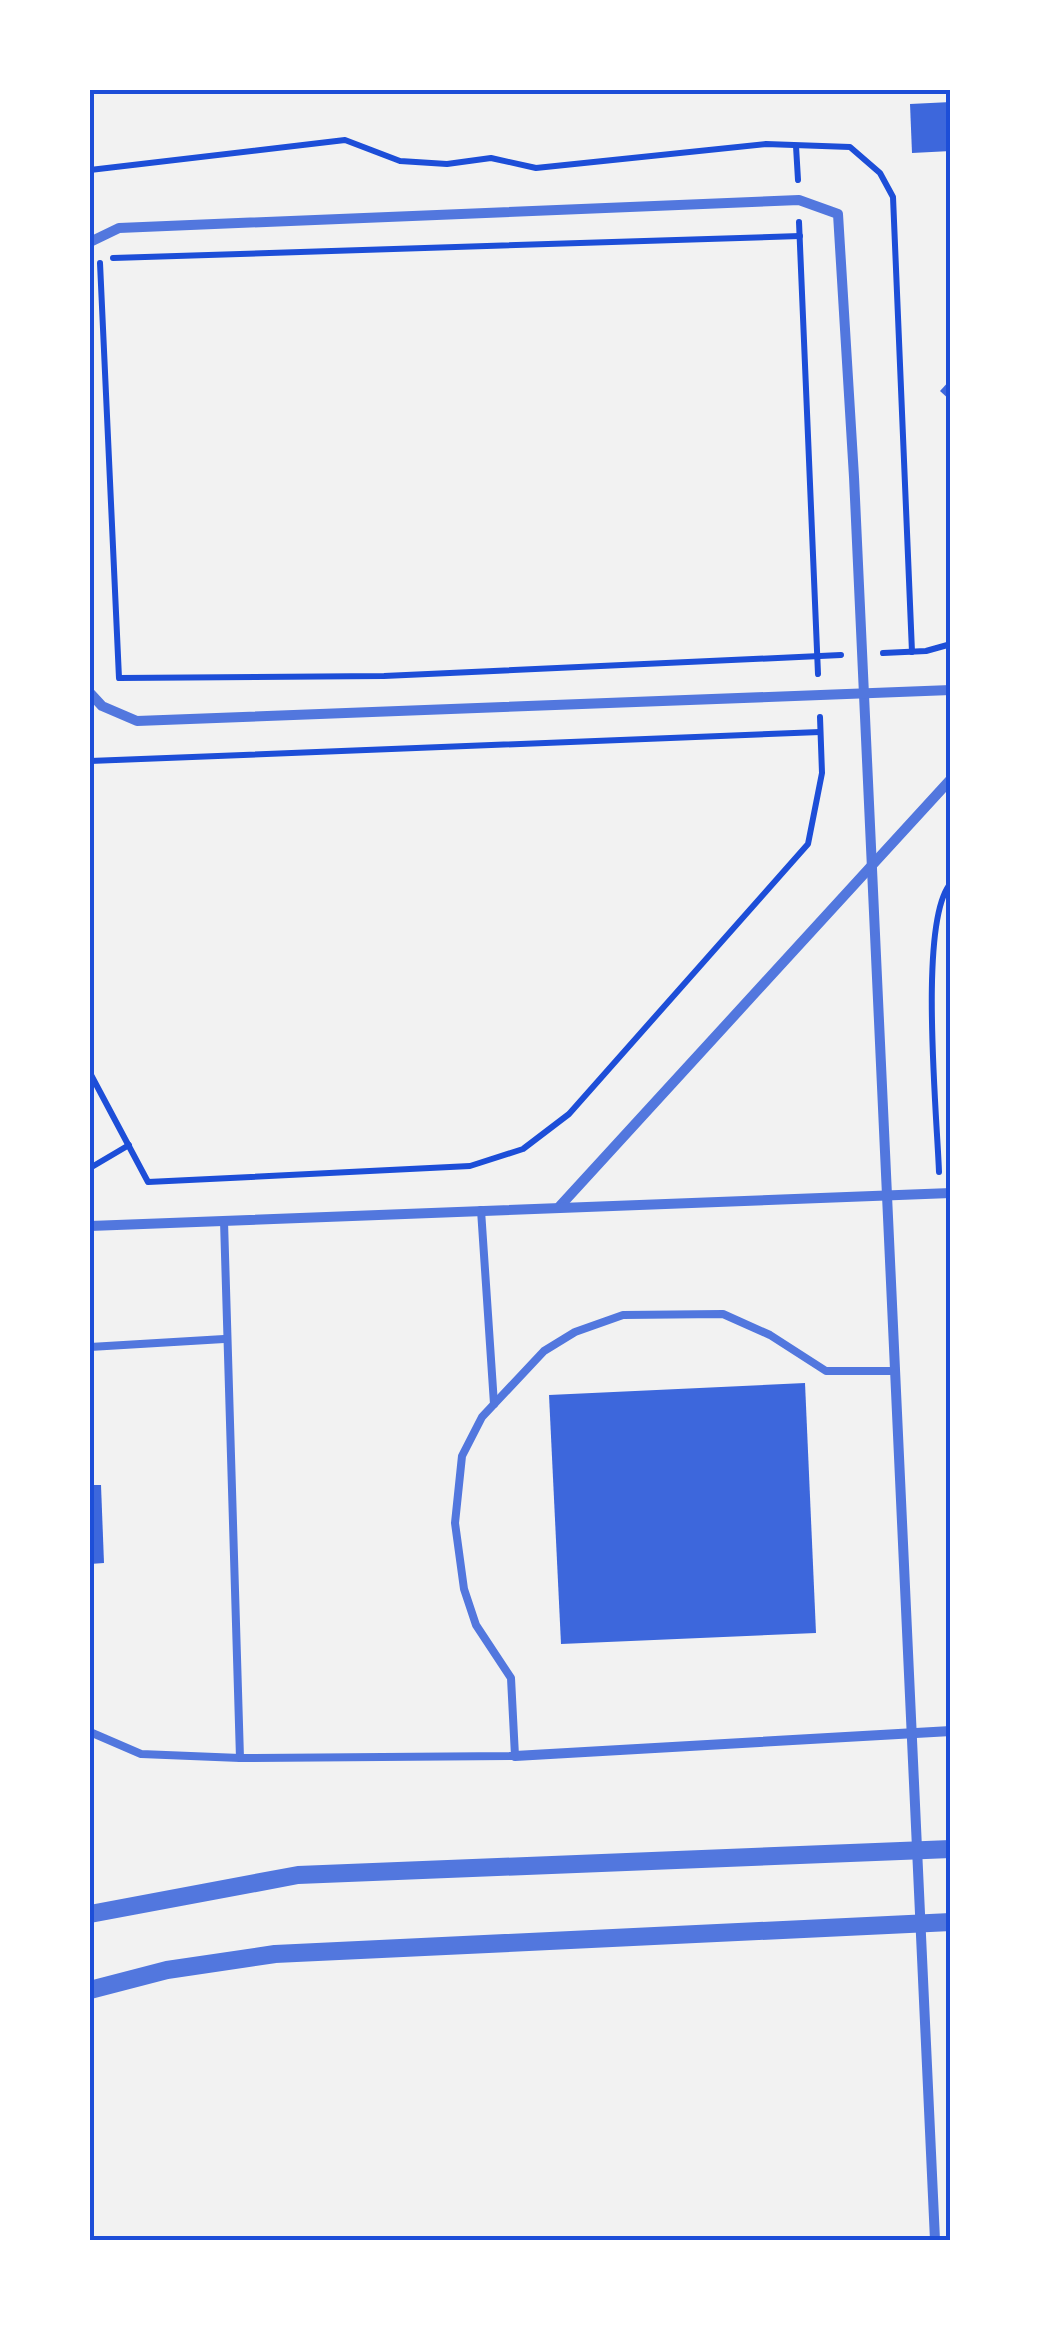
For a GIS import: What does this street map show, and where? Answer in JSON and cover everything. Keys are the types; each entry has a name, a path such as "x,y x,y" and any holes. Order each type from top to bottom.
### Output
{"street":[{"path":"90,242 119,228 798,200 838,214 864,694 935,2240"},
{"path":"90,692 102,706 137,722 951,690"},
{"path":"560,1206 951,779"},
{"path":"90,1226 945,1193"},
{"path":"515,1756 951,1731"},
{"path":"90,1914 116,1906 298,1875 951,1849"},
{"path":"90,1902 116,1906"},
{"path":"90,1990 167,1970 276,1954 951,1922"}],"lane":[{"path":"481,1210 494,1404"},
{"path":"224,1220 224,1339 240,1758"},
{"path":"90,1732 142,1754 240,1758 515,1756 511,1678 476,1625 464,1589 456,1523 462,1456 482,1417 544,1351 575,1332 622,1314 723,1314 770,1335 826,1371 894,1371"},
{"path":"90,1348 224,1339"}],"path":[{"path":"90,170 345,140 400,161 446,164 490,158 536,168 766,144 850,148 880,173 892,197 912,652"},
{"path":"90,1074 148,1182 470,1166 523,1149 570,1114 808,844 822,773 796,146"},
{"path":"800,236 100,259 120,678 384,676 912,652 951,644"},
{"path":"90,761 820,732"},
{"path":"945,1193 932,948 939,896 951,882"},
{"path":"90,1168 129,1145"}],"building":[{"path":"951,102 951,151 912,153 910,104"},
{"path":"951,379 951,401 940,391"},
{"path":"805,1383 816,1633 561,1644 549,1395"},
{"path":"90,1485 101,1485 104,1563 90,1564"}]}
